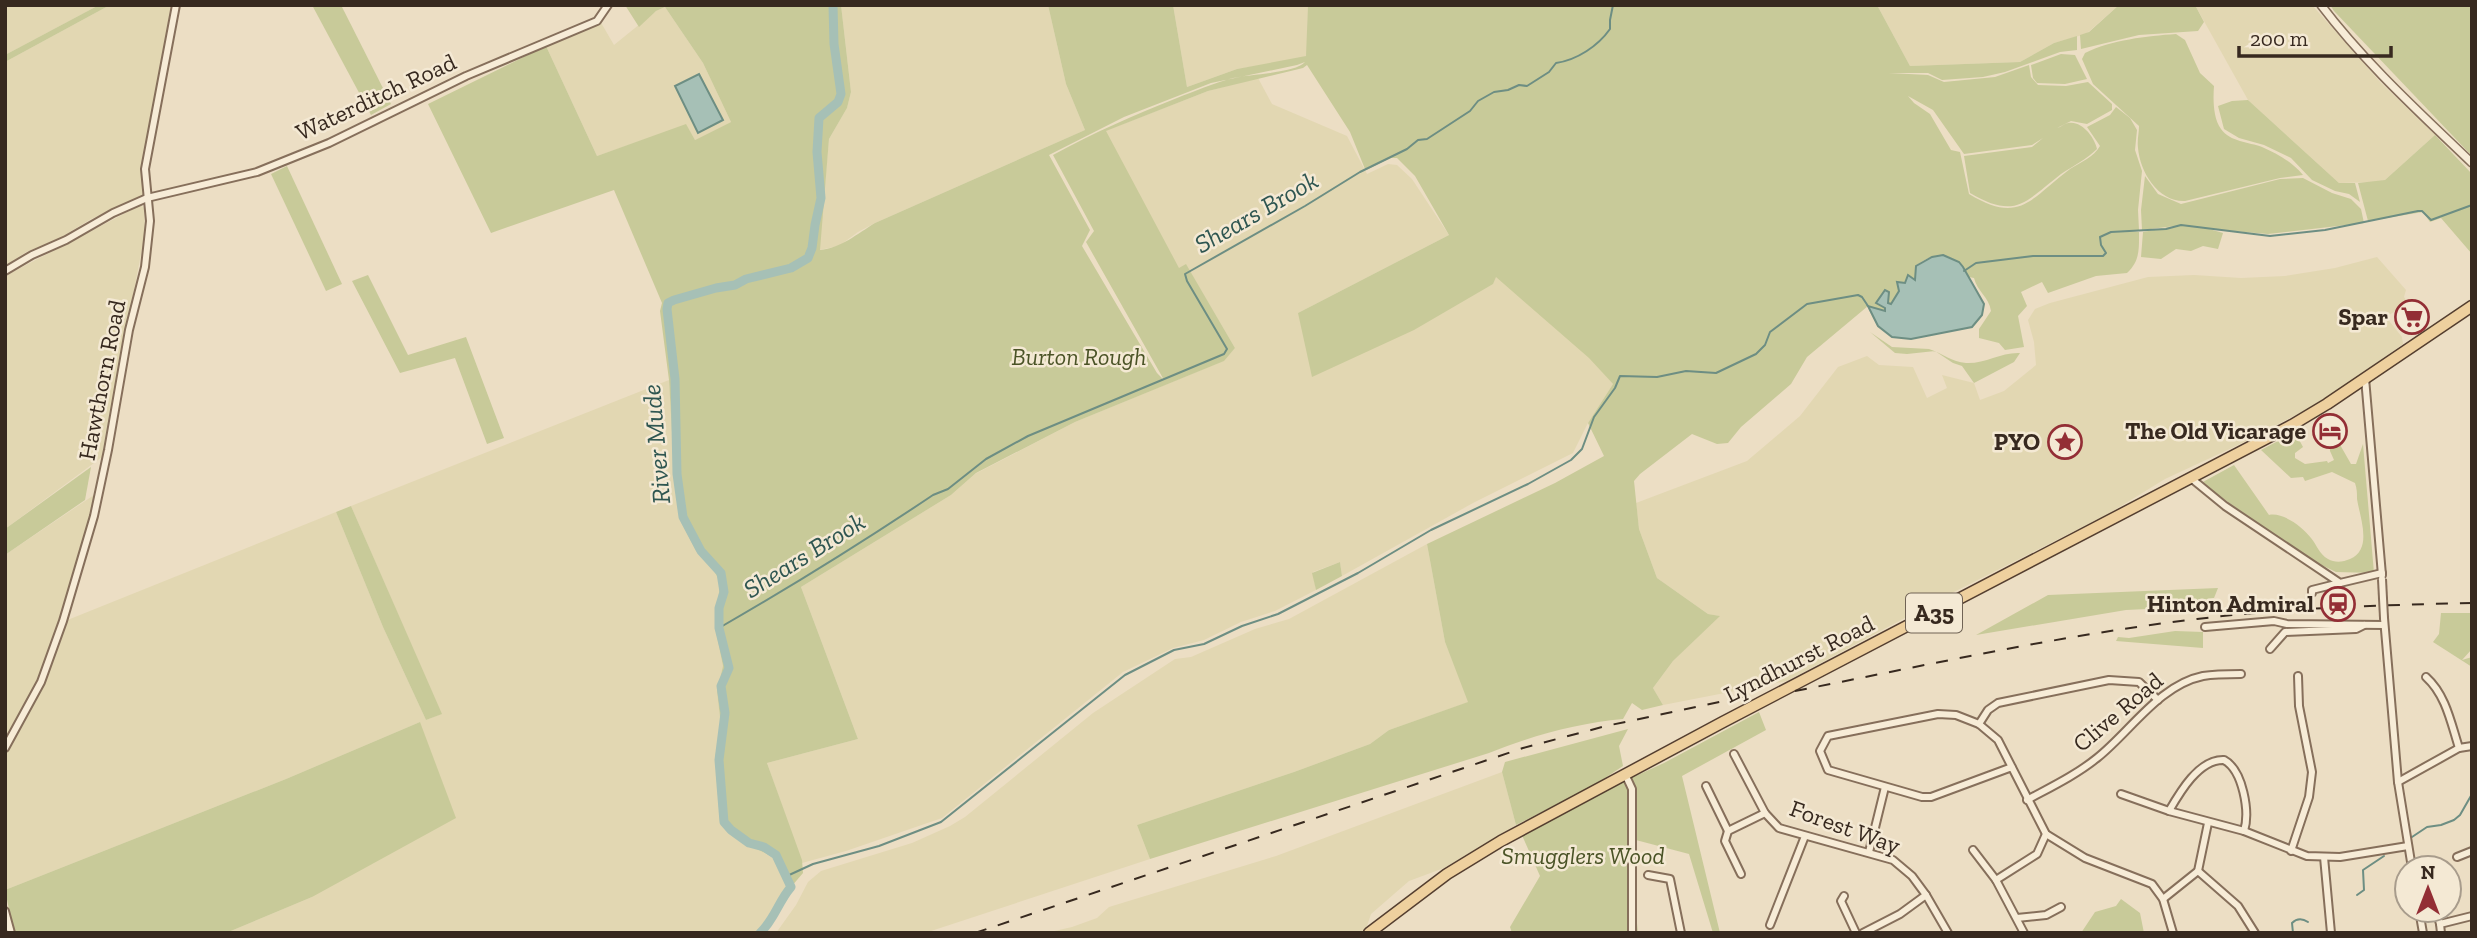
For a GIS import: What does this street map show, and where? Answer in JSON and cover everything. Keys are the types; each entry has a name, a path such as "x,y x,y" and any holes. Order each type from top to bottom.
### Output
{"main road":[{"name":"Lyndhurst Road","path":"1369,933 1447,874 1501,841 2292,425 2472,306"}],"street":[{"name":"Hawthorn Road","path":"5,748 41,682 63,621 93,516 108,450 129,330 145,267 149,221 145,169 176,5"},
{"name":"Waterditch Road","path":"5,271 32,254 66,240 113,213 147,198 257,172 329,143 466,76 597,21 608,5"},
{"path":"2321,5 2387,81 2472,163"},
{"path":"2365,378 2398,782 2409,854"},
{"path":"2192,479 2225,506 2340,583"},
{"path":"2312,590 2382,576"},
{"path":"2205,627 2274,621 2287,624 2384,622"},
{"path":"2270,649 2285,632 2356,629 2365,624"},
{"name":"Clive Road","path":"2027,800 2063,781 2096,758 2158,700 2182,684 2202,676 2241,674"},
{"path":"2291,851 2309,797 2312,772 2299,706 2298,676"},
{"path":"2426,677 2445,703 2459,748"},
{"path":"1979,724 1988,710 1998,703 2109,680 2139,682 2158,700"},
{"path":"2012,766 1931,797 1922,797 1828,770 1820,751 1828,736 1938,714 1956,715 1979,724 1998,740 2012,766 2027,800 2046,834 2085,858 2152,884 2163,899 2173,933"},
{"path":"2398,782 2459,748 2472,747"},
{"name":"Forest Way","path":"1734,754 1765,813 1779,828 1892,860 1912,876 1948,933"},
{"path":"2169,811 2203,766 2224,760 2238,776 2247,813 2244,831"},
{"path":"1625,774 1632,789 1632,933"},
{"path":"1706,786 1728,831 1725,841 1741,874"},
{"path":"1869,852 1885,788"},
{"path":"2121,794 2208,823 2244,831 2307,856 2324,857 2408,846"},
{"path":"1728,831 1765,813"},
{"path":"2163,899 2198,871 2208,823"},
{"path":"1996,880 2037,853 2046,834"},
{"path":"1770,925 1805,836"},
{"path":"1973,850 1996,880 2024,933"},
{"path":"2324,857 2331,933"},
{"path":"2198,871 2238,906 2255,933"},
{"path":"1648,874 1670,879 1681,933"},
{"path":"1863,933 1900,914 1926,895"},
{"path":"1840,899 1856,933"},
{"path":"2017,918 2046,915 2061,907"},
{"path":"5,911 11,933"}],"shaded area":[{"path":"5,5 99,5 5,55"},
{"path":"110,5 171,5 142,170 143,195 91,219 60,238 26,252 5,266 5,62"},
{"path":"841,5 1048,5 1066,84 1085,130 875,223 839,246 819,250 829,139 847,108 851,92"},
{"path":"1173,5 1308,5 1307,56 1237,69 1187,87"},
{"path":"1877,5 2119,5 2086,34 2054,43 2020,62 1910,66"},
{"path":"2195,5 2312,5 2381,83 2435,135 2385,180 2339,183 2248,100"},
{"path":"665,7 703,63 731,122 695,140 686,125 597,156 546,46 600,21 614,45 656,11"},
{"path":"699,74 723,120 698,133 675,86"},
{"path":"1258,78 1272,104 1347,136 1367,174 1388,164 1397,165 1412,179 1449,235 1298,313 1496,276 1552,315 1613,384 1573,453 1473,503 1342,576 1340,562 1313,572 1316,590 1275,611 1241,622 1204,640 1173,648 1123,672 942,818 802,863 767,763 858,739 801,587 951,495 975,474 1075,422 1223,361 1235,348 1186,265 1179,269 1105,131 1208,91"},
{"path":"141,205 144,208 145,233 102,457 5,529 5,276"},
{"path":"1943,255 1959,262 1963,267 1984,304 1982,315 1972,327 1911,339 1892,337 1878,326 1868,306 1885,311 1885,308 1876,303 1885,290 1889,292 1888,303 1891,304 1899,291 1897,282 1905,283 1908,275 1915,280 1916,266 1932,257"},
{"path":"2377,257 2406,290 2404,297 2408,303 2386,317 2402,337 2403,344 2321,402 2165,479 2108,514 1787,681 1663,705 1653,688 1673,661 1719,616 1708,614 1657,578 1639,529 1636,503 1747,461 1800,416 1838,367 1867,356 1879,365 1913,367 1927,398 1947,388 1942,375 1974,383 1980,400 2004,391 2036,365 2028,320 2035,309 2050,303 2148,277 2285,276 2335,268"},
{"path":"669,380 676,488 681,522 696,551 712,566 720,583 715,627 723,666 717,691 721,726 715,757 761,851 774,859 791,887 780,902 770,924 760,933 226,933 312,897 420,722 286,779 5,890 5,750 12,740 65,621 336,512 383,627 426,720 441,714 351,506"},
{"path":"94,495 42,677 5,744 5,555"},
{"path":"1427,544 1445,642 1469,702 1389,730 1370,744 1137,825 1150,859 925,933 776,933 808,882 821,871 912,843 950,826 965,817 1093,713 1175,659 1191,657 1255,629 1289,619"},
{"path":"1502,772 1516,825 1444,868 1409,881 1371,914 1367,926 1360,933 1046,933 1097,918 1109,907 1276,856"}],"green space":[{"path":"99,5 110,5 5,62 5,55"},
{"path":"312,5 341,5 391,104 371,115"},
{"name":"Burton Rough","path":"625,5 841,5 851,92 847,108 829,139 820,250 842,243 875,223 1085,130 1066,84 1048,5 1173,5 1187,87 1237,69 1306,56 1308,5 1877,5 1910,66 2020,62 2054,43 2077,36 2077,50 2060,52 1983,77 1942,80 1928,73 1889,73 1928,75 1944,82 1995,77 2029,65 2031,77 2038,85 2066,86 2088,82 2112,104 2112,110 2087,124 2071,121 2057,128 2068,123 2078,124 2091,135 2097,149 2029,199 2010,206 1986,201 1970,193 1964,156 2032,147 2043,138 2032,145 1964,154 1933,110 1908,96 1930,114 1951,150 1960,152 1969,194 1986,203 2013,208 2034,198 2094,153 2100,146 2087,127 2110,115 2116,107 2130,118 2137,130 2135,150 2142,171 2139,230 2128,231 2139,232 2138,254 2127,273 2096,276 2048,293 2042,282 2021,292 2027,306 2018,316 2024,347 2005,350 1999,343 1979,338 1979,329 1991,311 1974,278 1969,277 1952,258 1939,255 1924,260 1916,266 1915,280 1908,275 1891,304 1887,303 1887,290 1876,303 1885,308 1885,311 1868,306 1807,357 1791,384 1741,427 1728,443 1717,444 1692,434 1640,474 1634,481 1639,529 1657,578 1708,614 1720,616 1673,661 1653,688 1663,705 1642,710 1632,703 1623,719 1572,727 1521,741 1150,859 1137,825 1370,744 1389,730 1468,702 1445,642 1427,544 1555,483 1604,456 1588,423 1613,384 1589,358 1496,277 1493,284 1414,330 1312,377 1298,313 1449,235 1415,176 1397,158 1365,169 1350,132 1307,65 1303,68 1208,91 1106,131 1179,268 1186,264 1235,348 1224,361 1075,422 976,473 951,495 801,587 858,739 767,763 802,860 803,873 791,887 774,858 733,836 720,822 715,757 721,726 717,691 723,666 715,627 720,583 712,566 696,551 681,522 675,484 669,380 660,311 662,303 614,190 491,233 428,104 546,46 597,156 686,124 695,140 731,122 703,63 665,7 656,11 639,27","holes":["1305,62 1292,69 1243,76","1228,80 1129,118 1053,155 1094,231 1086,242 1164,380 1157,373 1082,246 1090,230 1049,155 1124,117 1211,83"]},
{"path":"2119,5 2195,5 2204,22 2198,31 2139,35 2081,49 2080,35 2089,32"},
{"path":"2330,5 2472,5 2472,156 2334,11"},
{"path":"2176,34 2185,40 2200,73 2214,86 2215,114 2218,125 2225,133 2234,139 2274,152 2303,175 2185,201 2167,197 2152,184 2139,157 2139,126 2093,84 2082,59 2085,53 2106,45 2141,37"},
{"path":"2061,54 2075,55 2087,79 2065,84 2037,83 2033,78 2031,65"},
{"path":"2248,100 2339,183 2355,183 2360,202 2349,194 2335,191 2312,180 2291,158 2264,145 2239,138 2224,129 2218,106 2232,101"},
{"path":"2435,135 2472,174 2472,254 2441,218 2430,222 2423,212 2368,221 2358,183 2385,180"},
{"path":"287,166 342,284 326,291 271,174"},
{"path":"2145,176 2158,194 2181,204 2280,179 2303,178 2332,193 2351,199 2361,209 2364,223 2268,234 2209,229 2223,233 2218,249 2203,246 2191,251 2176,249 2161,259 2141,257 2143,232 2175,226 2142,230 2141,210"},
{"path":"368,275 408,355 466,337 504,438 487,444 455,358 400,373 352,281"},
{"path":"1870,332 1892,347 1935,351 1895,353"},
{"path":"1936,352 1966,363 2020,353 2014,362 1974,383 1962,366"},
{"path":"2295,432 2303,447 2295,453 2295,458 2305,464 2328,463 2334,460 2329,436 2335,436 2351,464 2356,464 2363,444 2374,573 2336,572 2309,559 2201,483 2234,465 2269,515 2286,518 2298,525 2328,559 2339,562 2350,559 2357,554 2363,541 2355,483 2332,472 2305,481 2303,477 2291,478 2261,450"},
{"path":"91,467 85,500 5,555 5,529"},
{"path":"351,506 442,714 426,720 383,627 336,512"},
{"path":"1340,562 1342,576 1316,590 1312,573"},
{"path":"2218,588 2214,598 2168,608 2126,610 1976,635 2048,595"},
{"path":"2441,613 2472,613 2472,649 2462,660 2472,657 2472,667 2433,642 2439,634"},
{"path":"2175,631 2203,632 2203,648 2116,641 2118,637 2129,638"},
{"name":"Smugglers Wood","path":"1759,712 1766,730 1682,776 1720,933 1713,933 1689,854 1632,839 1630,854 1638,933 1512,933 1510,927 1540,876 1521,833 1579,802 1664,763"},
{"path":"420,722 456,818 312,897 226,933 14,933 5,890 286,779"},
{"path":"1628,729 1619,746 1623,766 1596,784 1516,825 1502,772 1505,762"},
{"path":"2121,899 2140,913 2144,933 2081,933 2095,912 2116,906"}],"waterway":[{"name":"River Mude","path":"760,933 791,887 776,855 764,847 749,843 724,822 719,760 725,713 721,686 729,668 719,628 719,608 724,592 721,573 701,551 683,517 677,474 675,379 667,309 668,303 674,300 791,268 808,258 821,198 817,152 819,118 838,102 841,94 834,44 833,5"},
{"name":"Shears Brook","path":"719,628 933,495 948,489 986,459 1028,436 1224,354 1227,349 1185,274 1360,172 1407,149 1418,140 1427,139 1494,92 1519,85 1527,86 1549,72 1556,63 1572,59 1586,51 1610,29 1613,5"},
{"path":"1964,271 1976,263 2033,256 2103,256 2106,253 2100,237 2111,232 2166,229 2181,225 2270,236 2325,230 2418,211 2422,211 2431,220 2472,205"},
{"path":"787,876 813,864 879,846 941,822 1125,675 1174,650 1204,644 1242,626 1278,614 1358,573 1431,530 1528,484 1571,460 1582,449 1594,417 1615,388 1620,376 1657,377 1686,371 1716,373 1756,354 1765,345 1770,332 1807,304 1858,295 1868,306"},
{"path":"2412,837 2427,827 2454,820 2472,794"},
{"path":"2357,895 2364,890 2363,870 2384,856"},
{"path":"2293,933 2294,921 2300,919 2308,922"}],"railway":[{"path":"1795,691 2045,642 2197,619 2265,612 2472,603"},
{"path":"975,933 1523,748 1606,726 1752,695"}],"place":[{"name":"Spar","path":"2412,317"},
{"name":"The Old Vicarage","path":"2330,431"},
{"name":"PYO","path":"2065,442"},
{"name":"Hinton Admiral","path":"2338,604"}]}
